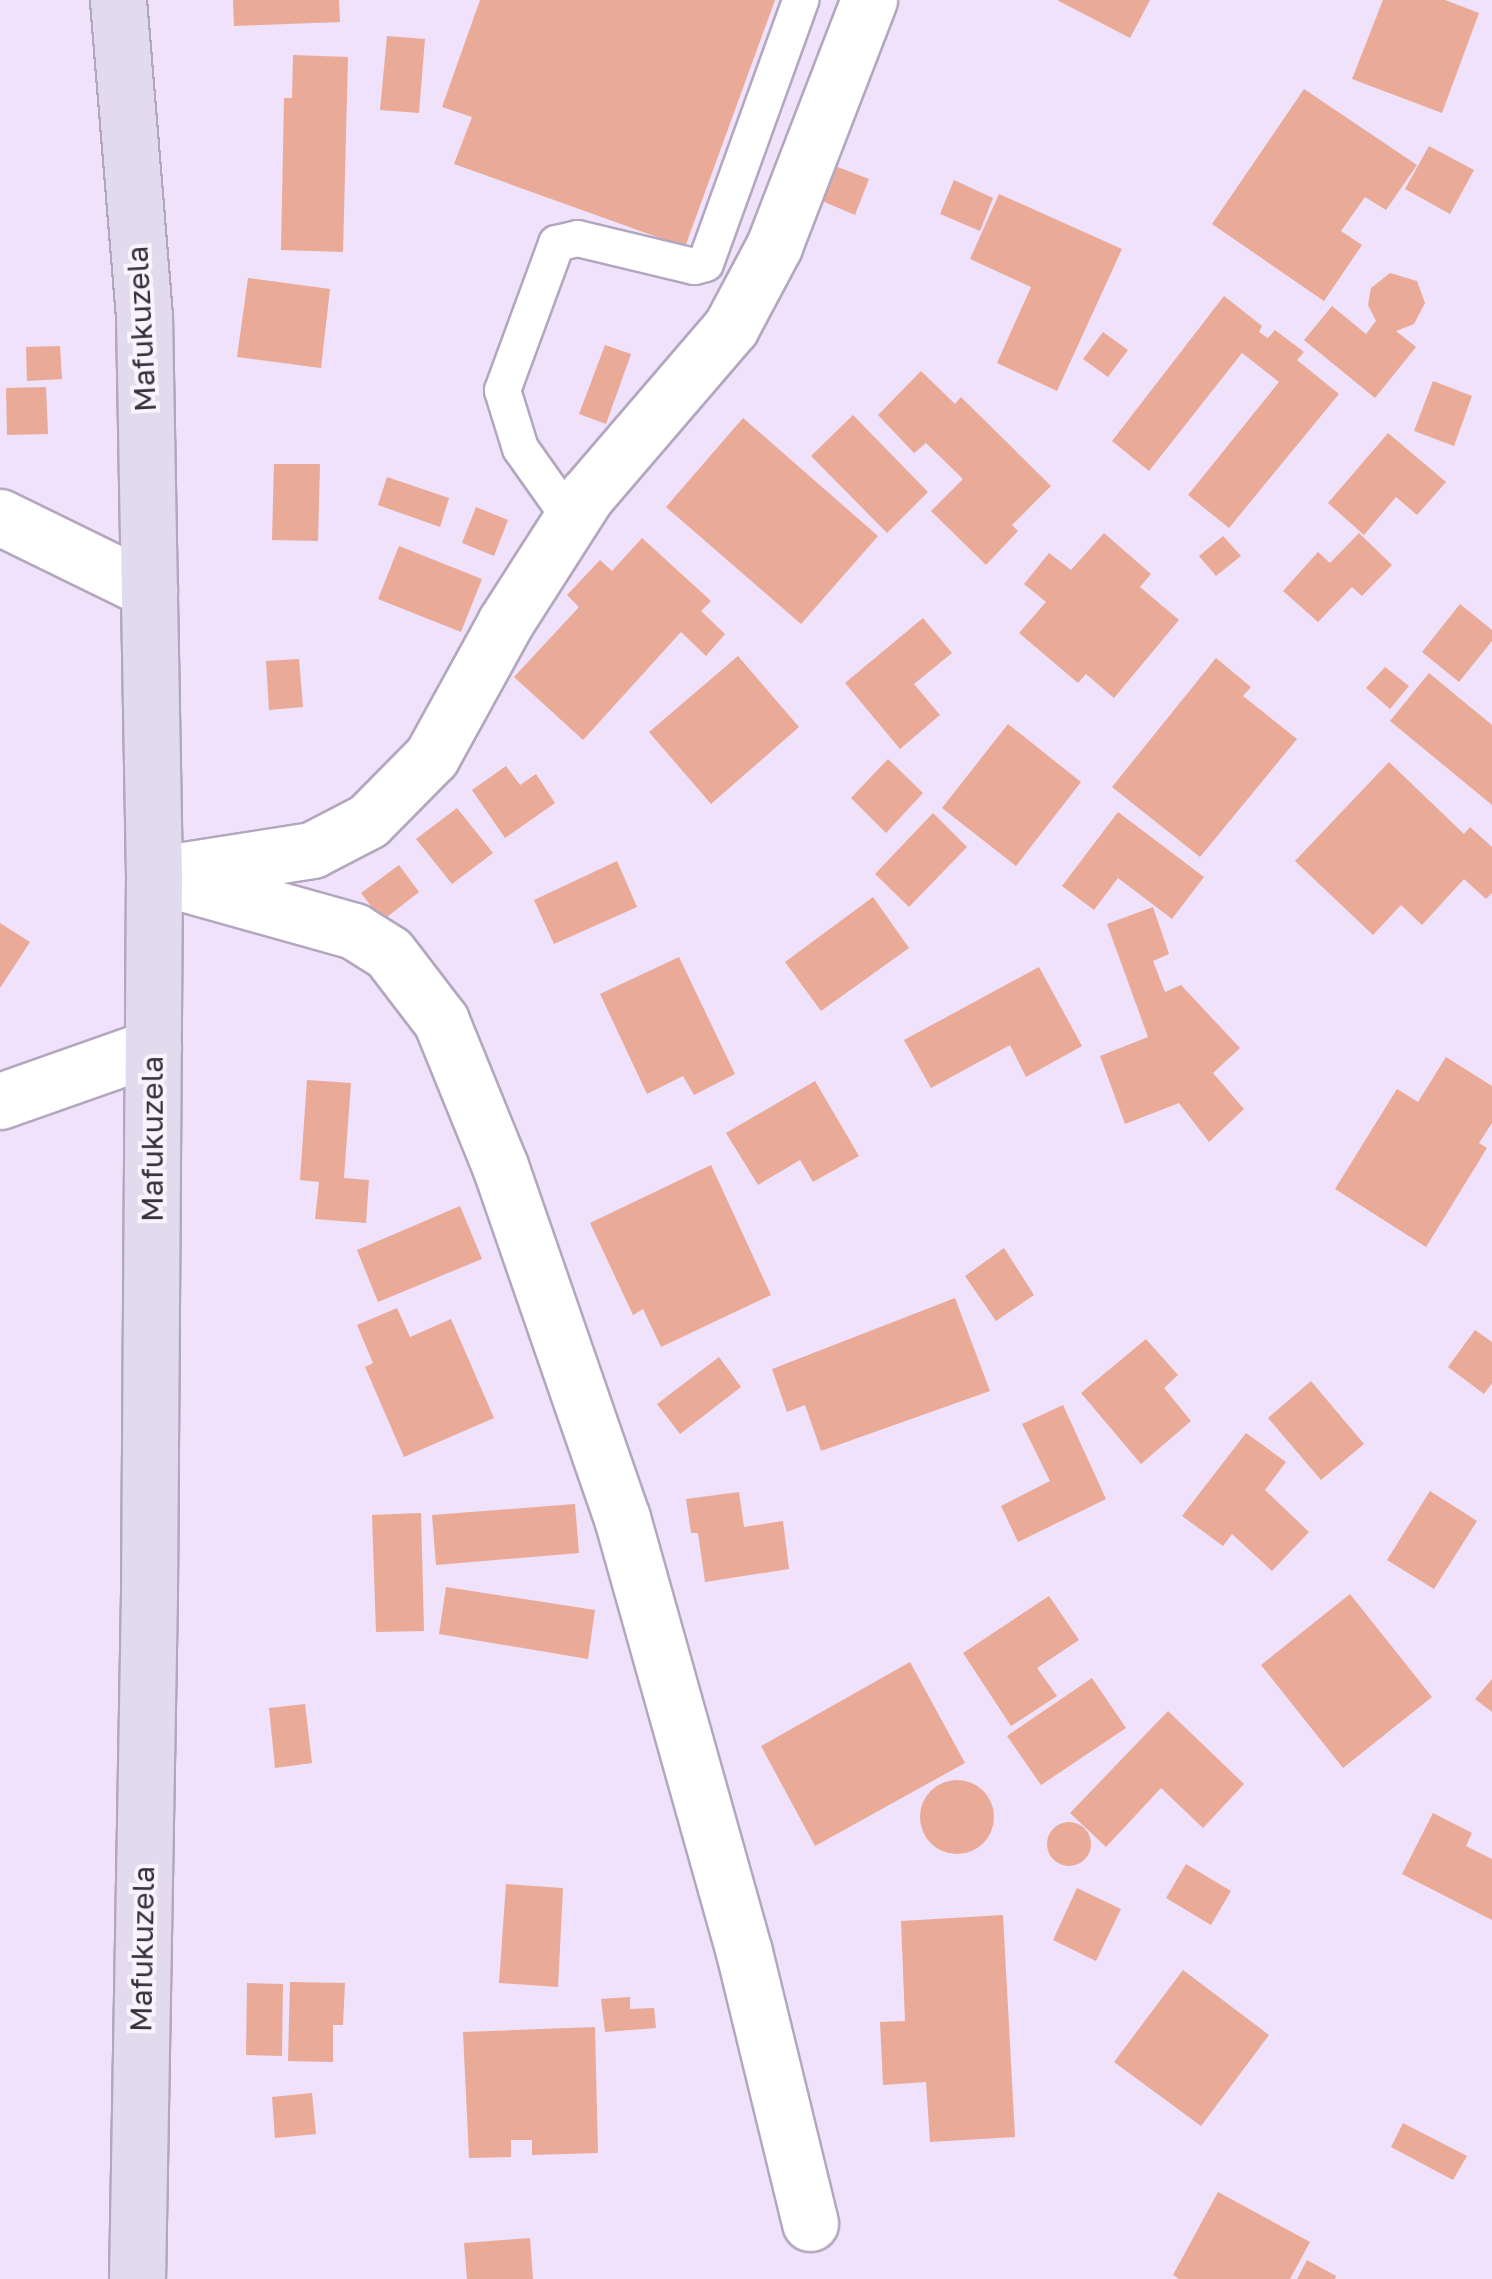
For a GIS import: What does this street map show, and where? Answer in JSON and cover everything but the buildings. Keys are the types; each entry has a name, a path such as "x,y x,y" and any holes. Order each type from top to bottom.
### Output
{"main road":[{"name":"Mafukuzela","path":"118,0 144,315 154,875 150,1593 137,2279"}],"street":[{"path":"154,875 312,850 368,821 432,756 505,623 571,520 731,327 774,246 869,0"},
{"path":"0,517 149,590"},
{"path":"154,875 354,931 389,953 441,1021 500,1166 622,1518 744,1952 810,2222"},
{"path":"0,1101 153,1047"}],"lane":[{"path":"571,520 520,448 502,390 556,243 577,238 694,266 705,263 800,0"}]}
